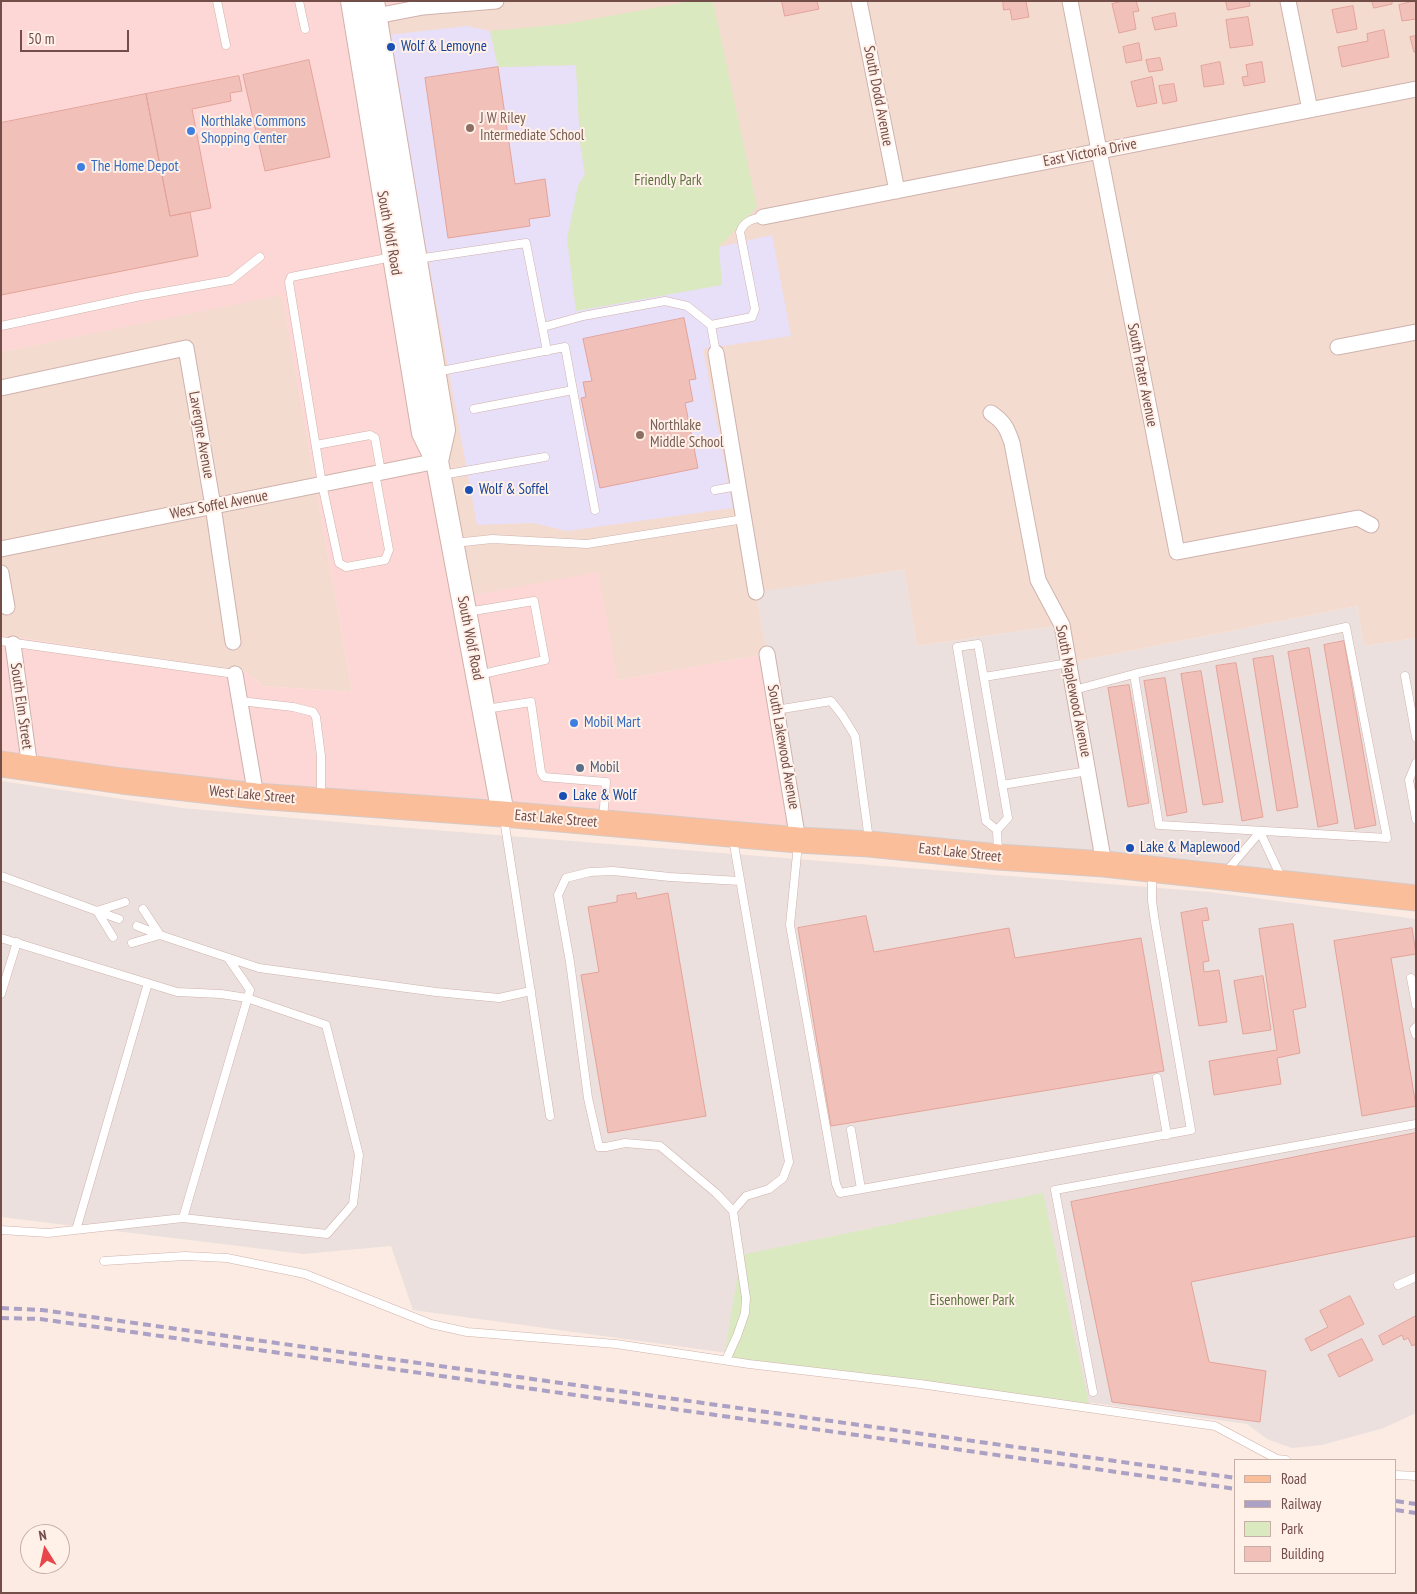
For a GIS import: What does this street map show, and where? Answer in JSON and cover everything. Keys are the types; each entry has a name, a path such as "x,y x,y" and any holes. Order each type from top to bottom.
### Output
{"main road":[{"name":"South Wolf Road","path":"364,10 393,256 423,433 438,468 503,814"},
{"name":"South Wolf Road","path":"364,10 416,260 444,430 438,468"},
{"name":"West Lake Street","path":"1,764 256,796 503,814"},
{"name":"East Lake Street","path":"503,814 798,840 869,844 998,857 1104,864 1416,898"}],"street":[{"name":"South Dodd Avenue","path":"859,1 897,191"},
{"name":"South Prater Avenue","path":"1070,1 1177,552 1358,518 1371,525"},
{"path":"1288,1 1310,110"},
{"path":"364,10 489,2"},
{"name":"East Victoria Drive","path":"763,217 1416,89"},
{"path":"1338,347 1416,332"},
{"name":"Lavergne Avenue","path":"1,388 186,348 213,506 233,642"},
{"path":"716,353 756,592"},
{"name":"South Maplewood Avenue","path":"991,413 1001,420 1012,443 1038,580 1062,625 1104,864"},
{"name":"West Soffel Avenue","path":"1,549 378,473 438,468"},
{"path":"1,573 7,607"},
{"name":"South Elm Street","path":"7,642 30,768"},
{"name":"South Lakewood Avenue","path":"767,654 798,840"},
{"path":"235,674 256,796"}],"lane":[{"path":"217,1 226,45"},
{"path":"299,1 305,29"},
{"path":"711,325 752,318 755,309 740,232 742,225 750,220 763,217"},
{"path":"416,260 526,243 547,351"},
{"path":"316,445 370,435 374,438 389,550 385,560 346,568 339,563 322,484 289,282 292,277 393,256"},
{"path":"1,326 136,297 231,280 260,257"},
{"path":"542,327 583,316 666,301 687,306 711,325 716,353"},
{"path":"434,372 565,348 595,510"},
{"path":"474,409 573,390"},
{"path":"438,468 545,457"},
{"path":"715,490 738,486"},
{"path":"452,543 492,539 587,544 744,518"},
{"path":"465,612 534,601 545,660 477,676"},
{"path":"1074,690 1134,674 1346,627 1387,838 1159,825 1134,674"},
{"path":"7,642 235,674"},
{"path":"997,830 986,821 957,647 978,644 1008,818 997,830 998,857"},
{"path":"984,677 1069,663"},
{"path":"1406,676 1416,737"},
{"path":"240,701 293,707 313,712 316,717 321,756 321,800"},
{"path":"776,710 831,701 842,715 856,736 869,844"},
{"path":"484,709 531,702 541,772 544,777 606,782 602,822"},
{"path":"1416,763 1409,780 1416,819"},
{"path":"1002,785 1088,771"},
{"path":"503,814 550,1116"},
{"path":"1222,877 1260,832"},
{"path":"1260,832 1284,883"},
{"path":"732,834 789,1162 783,1178 769,1189 746,1196 733,1211"},
{"path":"798,840 790,925 831,1155 840,1193 1191,1130 1153,908 1152,869"},
{"path":"726,1360 745,1313 746,1298 734,1228 733,1211 660,1146 625,1143 599,1147 588,1098 570,962 558,895 566,878 590,872 613,871 670,877 740,881"},
{"path":"1,876 120,919"},
{"path":"97,911 125,902"},
{"path":"143,908 160,935"},
{"path":"97,911 113,937"},
{"path":"137,926 259,968 436,992 499,998 531,991"},
{"path":"132,943 160,935"},
{"path":"1,938 177,992 221,994 247,998 326,1025 359,1155 353,1204 327,1234 183,1218 48,1233 1,1230"},
{"path":"1,994 17,942"},
{"path":"183,1218 250,990 228,958"},
{"path":"1411,978 1416,1005"},
{"path":"76,1230 148,983"},
{"path":"1416,1027 1414,1029 1416,1035"},
{"path":"1157,1078 1166,1135"},
{"path":"1093,1392 1055,1190 1416,1124"},
{"path":"851,1130 861,1189"},
{"path":"104,1261 185,1256 227,1258 305,1274 431,1324 467,1332 616,1344 726,1360 920,1384 1215,1426 1277,1459"},
{"path":"1398,1285 1416,1277"},
{"path":"1397,1475 1416,1476"}],"shaded area":[{"path":"1,1 485,1 363,18 463,597 598,572 618,680 767,654 798,840 1,764 1,635 246,672 263,686 352,692 282,295 1,352"},
{"path":"485,1 1416,1 1416,638 1364,646 1357,606 1069,663 1062,625 917,646 904,570 756,593 767,654 618,680 462,597 355,20"},
{"path":"467,26 490,31 498,67 576,65 580,143 585,174 578,186 721,285 719,247 772,235 791,336 703,349 733,508 567,531 533,523 477,525 387,35"},
{"path":"282,294 352,692 263,686 246,672 1,635 1,352"},
{"path":"904,570 917,646 1062,625 1069,663 1357,606 1364,646 1416,638 1416,901 798,840 756,592"},
{"path":"1,781 182,808 1209,892 1416,919 1416,1413 1384,1428 1322,1445 1292,1448 1267,1439 1247,1424 413,1310 391,1246 304,1254 1,1217"}],"green space":[{"name":"Friendly Park","path":"691,1 713,1 757,207 719,247 722,285 576,311 567,239 578,186 585,174 580,143 576,65 498,67 490,31 566,24"},
{"name":"Eisenhower Park","path":"1043,1193 1091,1413 724,1358 741,1255"}],"building":[{"path":"782,1 817,1 819,9 785,16"},
{"path":"1003,1 1028,1 1026,2 1029,17 1012,20 1010,9 1004,10"},
{"path":"1123,1 1136,1 1139,11 1133,12 1136,29 1119,33 1112,4"},
{"path":"1226,1 1249,1 1250,6 1228,10"},
{"path":"1372,1 1392,1 1392,4 1374,8"},
{"path":"1416,1 1416,19 1402,21 1399,5"},
{"path":"1353,6 1357,29 1337,33 1332,10"},
{"path":"1175,13 1177,26 1155,30 1152,18"},
{"path":"1248,17 1253,45 1230,48 1226,20"},
{"path":"1384,30 1389,57 1342,67 1338,47 1368,41 1367,34"},
{"path":"1416,36 1416,52 1414,52 1410,37"},
{"path":"1139,43 1142,60 1126,63 1123,47"},
{"path":"1160,58 1163,70 1149,72 1146,60"},
{"path":"309,60 330,157 265,171 243,75"},
{"path":"1220,62 1224,84 1204,87 1201,66"},
{"path":"1262,62 1265,82 1244,86 1242,77 1248,76 1246,65"},
{"name":"J W Riley Intermediate School","path":"498,67 515,184 545,179 550,216 529,219 530,226 448,238 425,78"},
{"path":"239,76 242,91 230,93 231,101 192,109 211,208 170,216 146,94"},
{"path":"1152,77 1157,103 1137,107 1131,82"},
{"path":"1174,84 1177,101 1163,104 1159,86"},
{"name":"The Home Depot","path":"146,94 170,216 190,212 198,256 1,295 1,123"},
{"name":"Northlake Middle School","path":"684,318 696,379 689,380 693,401 685,403 698,468 600,488 581,398 586,397 583,382 592,381 583,339"},
{"path":"1344,641 1376,825 1355,829 1324,645"},
{"path":"1309,648 1338,823 1318,827 1288,652"},
{"path":"1273,656 1298,807 1277,811 1253,659"},
{"path":"1236,663 1263,817 1242,821 1216,666"},
{"path":"1201,671 1223,802 1203,805 1181,674"},
{"path":"1165,678 1187,812 1167,816 1144,681"},
{"path":"1129,685 1149,803 1128,807 1108,688"},
{"path":"636,893 637,899 668,893 706,1116 608,1133 581,975 599,972 588,907 617,902 617,896"},
{"path":"1207,908 1209,920 1202,921 1209,961 1203,962 1204,972 1219,970 1227,1022 1199,1026 1181,913"},
{"path":"866,916 874,952 1009,928 1015,958 1141,938 1164,1071 831,1126 798,928"},
{"path":"1293,924 1306,1007 1293,1010 1300,1053 1277,1058 1281,1084 1214,1095 1209,1061 1277,1050 1259,929"},
{"path":"1412,928 1416,954 1391,958 1416,1106 1362,1116 1334,941"},
{"path":"1263,976 1271,1030 1243,1034 1234,981"},
{"path":"1416,1133 1416,1236 1191,1282 1209,1362 1266,1371 1260,1422 1112,1402 1071,1202"},
{"path":"1350,1296 1364,1324 1311,1351 1305,1339 1328,1327 1320,1311"},
{"path":"1416,1316 1416,1344 1412,1346 1408,1338 1404,1340 1402,1335 1383,1345 1379,1336"},
{"path":"1362,1339 1373,1360 1339,1377 1328,1355"}],"railway":[{"path":"1,1308 42,1310 1234,1478"},
{"path":"1,1318 40,1319 1234,1489"},
{"path":"1397,1501 1416,1504"},
{"path":"1397,1510 1416,1513"}],"place":[{"name":"Wolf & Lemoyne","path":"391,47"},
{"name":"J W Riley Intermediate School","path":"470,128"},
{"name":"Northlake Commons Shopping Center","path":"191,131"},
{"name":"The Home Depot","path":"81,167"},
{"name":"Northlake Middle School","path":"640,435"},
{"name":"Wolf & Soffel","path":"469,490"},
{"name":"Mobil Mart","path":"574,723"},
{"name":"Mobil","path":"580,768"},
{"name":"Lake & Wolf","path":"563,796"},
{"name":"Lake & Maplewood","path":"1130,848"}]}
